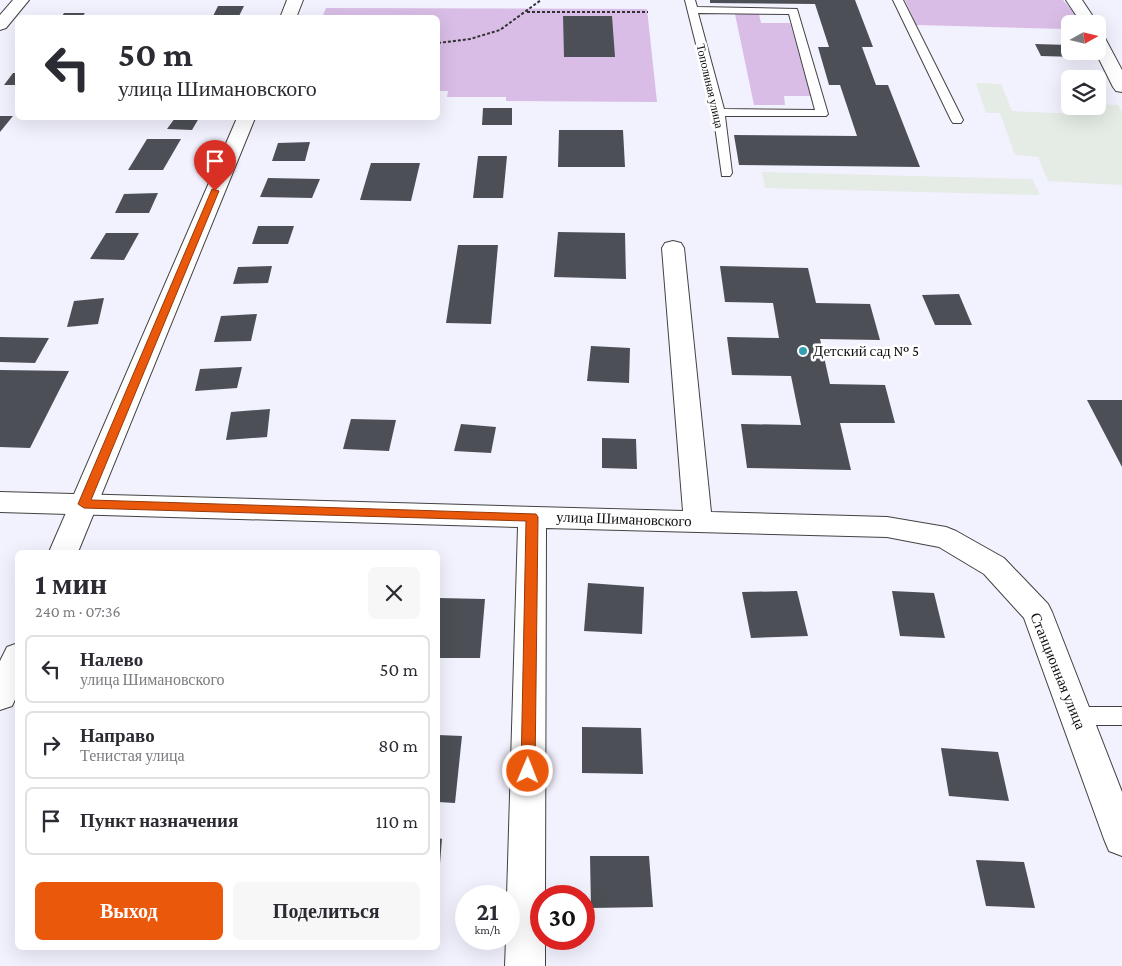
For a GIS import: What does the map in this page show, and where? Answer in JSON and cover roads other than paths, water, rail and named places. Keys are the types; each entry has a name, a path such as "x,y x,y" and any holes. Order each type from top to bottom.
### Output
{"street":[{"path":"0,25 20,0"},
{"path":"289,15 295,0"},
{"path":"1074,0 1084,15"},
{"path":"1106,56 1122,87"},
{"path":"64,550 245,120"},
{"path":"673,248 698,522"},
{"name":"улица Шимановского","path":"0,502 887,527"},
{"path":"525,966 532,517"},
{"name":"Станционная улица","path":"887,527 946,538 994,566 1037,612 1122,839"},
{"path":"0,696 15,663"}],"lane":[{"path":"898,0 957,120"},
{"path":"691,5 793,11 822,114 719,112"},
{"name":"Тополиная улица","path":"691,5 719,112 726,173"},
{"path":"1076,716 1122,716"}],"place":[{"name":"Детский сад № 5","path":"803,351"}]}
